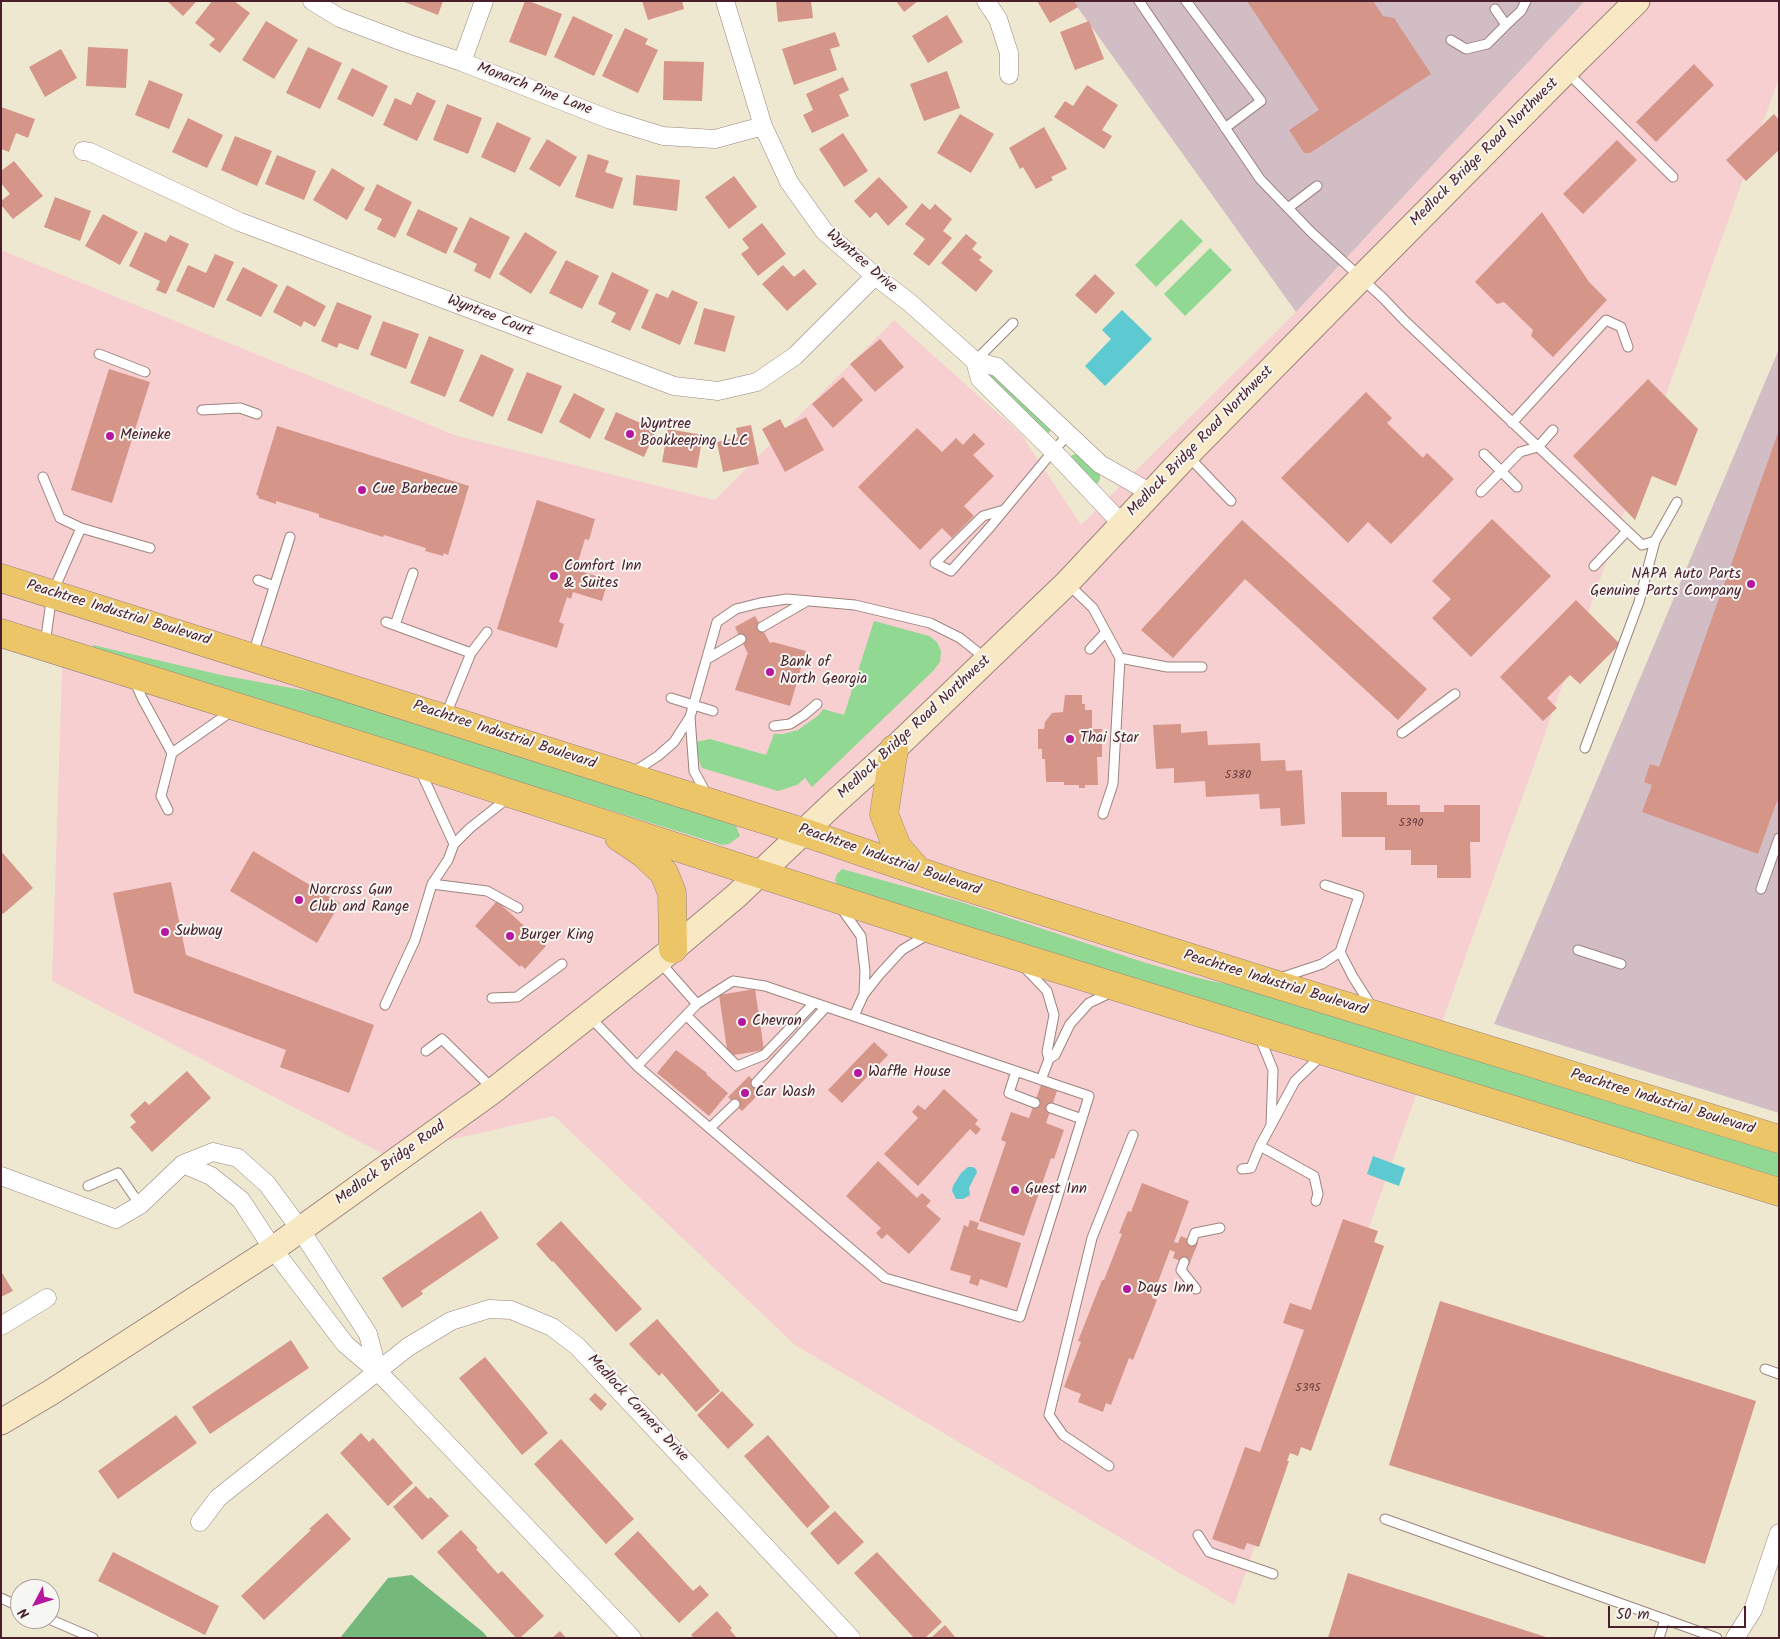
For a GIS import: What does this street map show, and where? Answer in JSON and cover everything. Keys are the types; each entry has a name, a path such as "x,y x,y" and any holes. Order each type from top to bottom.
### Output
{"highway":[{"name":"Peachtree Industrial Boulevard","path":"1,578 710,802 918,871 1268,982 1779,1139"},
{"path":"1,633 416,763 1012,955 1779,1192"},
{"path":"894,749 884,814 897,847 918,871"},
{"path":"598,822 644,854 664,873 672,893 666,954"}],"street":[{"name":"Monarch Pine Lane","path":"312,1 340,18 462,62 611,120 662,136 715,139 763,126"},
{"path":"462,62 484,1"},
{"name":"Wyntree Drive","path":"726,1 763,126 789,182 824,230 975,361 997,367 1100,464 1151,493"},
{"path":"986,1 998,19 1009,53 1009,75"},
{"name":"Medlock Bridge Road Northwest","path":"758,874 894,749 1067,583 1187,455 1637,1"},
{"name":"Wyntree Court","path":"83,151 90,152 240,222 674,386 718,391 757,382 795,356 875,276"},
{"name":"Wyntree Drive","path":"975,361 980,379 1053,451 1122,524"},
{"name":"Medlock Bridge Road","path":"1,1422 50,1393 273,1249 494,1090 666,954 736,896 758,874"},
{"path":"1,1176 116,1219 140,1205 183,1164 213,1152 238,1158 267,1184 300,1229 368,1334 378,1372"},
{"path":"183,1164 211,1176 241,1200 273,1249 345,1344 378,1372 632,1638"},
{"path":"1,1326 48,1298"},
{"name":"Medlock Corners Drive","path":"200,1522 218,1498 408,1347 452,1321 489,1309 511,1310 552,1327 577,1346 851,1638"},
{"path":"1735,1638 1753,1610 1779,1533"}],"lane":[{"path":"1139,1 1260,179 1311,232 1626,531 1642,545 1655,541"},
{"path":"1186,1 1261,101 1225,128"},
{"path":"1451,40 1466,49 1487,44 1520,11 1526,1"},
{"path":"1495,9 1506,25"},
{"path":"1566,71 1673,177"},
{"path":"1288,208 1317,186"},
{"path":"1512,423 1606,320 1621,327 1628,347"},
{"path":"975,361 1013,323"},
{"path":"99,354 145,372"},
{"path":"202,410 240,408 257,414"},
{"path":"1481,492 1520,452 1538,447 1552,430"},
{"path":"1004,510 983,516 935,563 951,572 1004,510 1053,451 1070,434"},
{"path":"1484,454 1517,486"},
{"path":"1187,455 1231,501"},
{"path":"43,477 60,518 81,528 150,548"},
{"path":"1586,748 1639,602 1655,541 1677,502"},
{"path":"45,646 52,594 81,528"},
{"path":"1594,566 1626,531"},
{"path":"253,657 290,537"},
{"path":"395,626 413,572"},
{"path":"258,580 274,586"},
{"path":"1067,583 1093,608 1120,658 1113,784 1103,814"},
{"path":"627,776 658,756 674,742 690,717 717,622 736,609 760,602 778,600 855,605 930,623 960,638 987,660"},
{"path":"762,627 808,601"},
{"path":"386,622 471,653"},
{"path":"444,718 471,653 487,632"},
{"path":"1090,649 1105,633"},
{"path":"707,659 741,639"},
{"path":"1120,658 1167,667 1202,667"},
{"path":"132,674 142,698 172,753"},
{"path":"1402,733 1455,694"},
{"path":"671,698 713,711"},
{"path":"774,726 790,724 804,716 818,704"},
{"path":"168,810 161,796 172,753 239,707"},
{"path":"690,717 694,771 710,802"},
{"path":"416,763 454,844"},
{"path":"385,1005 415,940 432,884 448,860 454,844 470,828 513,794"},
{"path":"1760,889 1779,838"},
{"path":"432,884 487,891 518,908"},
{"path":"1268,982 1322,964 1340,952 1359,896 1324,885"},
{"path":"835,899 861,936 865,971 864,994"},
{"path":"854,1016 864,994 879,974 902,950 934,930"},
{"path":"1578,950 1622,964"},
{"path":"1340,952 1353,977 1378,1016"},
{"path":"666,954 696,1004"},
{"path":"1012,955 1048,991 1054,1015 1047,1052 1049,1059"},
{"path":"492,998 517,997 562,964"},
{"path":"589,1016 637,1066 885,1278 1020,1317 1089,1096 765,986 733,981 696,1004 637,1066"},
{"path":"1041,1080 1049,1059 1055,1055 1070,1024 1089,1003 1121,988"},
{"path":"686,1015 737,1066 764,1055 814,1003"},
{"path":"756,1083 826,1007"},
{"path":"1257,1030 1273,1070 1270,1127"},
{"path":"426,1051 442,1039 494,1090"},
{"path":"1242,1169 1251,1168 1260,1146 1295,1081 1326,1052"},
{"path":"1016,1071 1009,1093 1035,1102"},
{"path":"710,1128 735,1104"},
{"path":"1051,1108 1082,1119"},
{"path":"1109,1466 1063,1435 1049,1415 1092,1238 1133,1135"},
{"path":"1260,1146 1314,1176 1318,1194 1316,1201"},
{"path":"88,1186 118,1173 140,1205"},
{"path":"1192,1241 1195,1233 1220,1228"},
{"path":"1184,1262 1181,1270 1196,1289"},
{"path":"1765,1369 1779,1374"},
{"path":"1385,1519 1717,1638"},
{"path":"1198,1535 1209,1552 1273,1574"},
{"path":"1658,1638 1665,1619"},
{"path":"60,1624 93,1638"}],"shaded area":[{"path":"1073,1 1585,1 1296,312"},
{"path":"1585,1 1779,1 1779,78 1234,1605 795,1345 554,1116 385,1155 52,981 63,641 1,621 1,250 457,436 715,500 894,320 1021,434 1081,525 1296,312"},
{"path":"1779,349 1779,1113 1494,1024"}],"green space":[{"path":"1181,219 1203,241 1156,287 1135,265"},
{"path":"1210,248 1232,270 1185,316 1164,294"},
{"path":"993,372 1050,426 1050,432 1046,434 987,378"},
{"path":"1077,454 1100,474 1098,483 1095,484 1070,458 1072,455"},
{"path":"874,621 929,636 937,642 941,651 940,662 933,671 812,787 805,778 797,785 778,791 702,768 695,751 696,742 710,739 766,755 774,734 798,730 819,715 823,709 844,715"},
{"path":"93,645 221,675 324,694 574,771 723,820 736,826 740,836 729,844 722,845 281,708 92,655"},
{"path":"842,869 961,902 1146,963 1206,980 1264,991 1565,1083 1779,1153 1779,1177 839,889 835,880 837,874"},
{"path":"412,1575 488,1638 340,1638 388,1578"}],"water":[{"path":"1122,310 1152,339 1105,386 1085,366 1111,339 1102,330"},
{"path":"1373,1156 1405,1168 1399,1186 1367,1174"},
{"path":"968,1167 973,1167 977,1172 969,1188 970,1195 963,1199 956,1199 952,1191 953,1186 961,1173"}],"building":[{"path":"167,1 197,1 183,16"},
{"path":"212,1 234,1 250,13 220,53 209,45 215,39 195,23"},
{"path":"402,1 443,1 438,15"},
{"path":"525,1 562,14 546,56 509,42"},
{"path":"642,1 682,1 684,9 648,20"},
{"path":"776,1 811,1 813,18 778,22"},
{"path":"896,1 918,1 904,12"},
{"path":"1037,1 1074,1 1078,7 1050,23"},
{"path":"1247,1 1373,1 1383,16 1394,18 1431,74 1310,153 1304,153 1289,130 1319,110"},
{"path":"947,15 963,42 928,63 912,36"},
{"path":"573,16 613,35 594,76 554,57"},
{"path":"266,21 298,40 274,79 242,60"},
{"path":"1089,21 1104,59 1075,70 1060,32"},
{"path":"625,28 648,39 645,44 658,50 638,93 602,76"},
{"path":"835,32 840,46 830,49 837,70 794,85 782,49"},
{"path":"88,47 128,49 126,88 86,86"},
{"path":"308,47 342,63 320,109 286,93"},
{"path":"61,49 77,78 45,97 29,67"},
{"path":"664,61 704,62 702,101 663,100"},
{"path":"1694,64 1714,85 1656,142 1636,122"},
{"path":"352,68 388,86 373,117 337,99"},
{"path":"947,71 960,108 924,121 910,84"},
{"path":"843,77 849,90 839,95 849,116 812,133 803,115 813,110 806,94"},
{"path":"149,80 183,94 169,129 135,115"},
{"path":"1087,85 1118,105 1102,130 1112,136 1104,149 1054,117 1065,101 1073,106"},
{"path":"417,92 436,101 417,141 383,125 395,98 411,105"},
{"path":"447,104 482,118 468,154 433,140"},
{"path":"1,107 35,119 28,138 16,133 9,152 1,149"},
{"path":"960,114 994,134 971,173 937,153"},
{"path":"1774,114 1779,120 1779,150 1746,181 1726,160"},
{"path":"188,118 223,135 207,168 172,152"},
{"path":"497,122 531,138 515,173 481,157"},
{"path":"1044,127 1067,169 1051,177 1053,180 1036,189 1023,167 1020,169 1009,148"},
{"path":"843,133 868,171 844,187 819,149"},
{"path":"235,136 272,151 257,186 221,170"},
{"path":"547,139 577,157 560,187 529,169"},
{"path":"1617,140 1637,160 1583,214 1563,194"},
{"path":"588,154 609,161 605,172 623,178 613,209 575,197"},
{"path":"277,155 316,171 304,200 265,184"},
{"path":"14,161 43,196 13,219 1,205 1,201 10,194 1,183 1,171"},
{"path":"332,168 365,188 347,220 313,200"},
{"path":"636,175 680,180 677,211 633,205"},
{"path":"734,176 757,207 729,229 705,197"},
{"path":"879,177 908,207 888,226 876,212 870,218 854,201"},
{"path":"377,184 412,202 395,238 377,229 382,219 364,210"},
{"path":"55,197 91,211 80,241 44,227"},
{"path":"922,203 930,210 935,204 952,219 943,231 952,238 929,266 913,254 925,239 905,224"},
{"path":"418,209 458,228 446,254 406,235"},
{"path":"1542,212 1589,282 1607,300 1553,357 1531,336 1533,330 1504,302 1497,304 1475,282"},
{"path":"103,214 138,232 120,265 85,246"},
{"path":"470,217 510,237 490,279 474,271 477,264 453,252"},
{"path":"762,223 786,254 758,276 741,254 749,248 742,239"},
{"path":"145,232 166,242 170,235 189,244 166,294 156,290 160,281 129,266"},
{"path":"525,232 557,252 531,294 499,274"},
{"path":"966,234 977,243 972,249 982,257 979,260 993,271 976,292 941,263"},
{"path":"215,254 234,262 214,308 176,291 188,265 206,273"},
{"path":"566,260 599,276 582,309 549,293"},
{"path":"783,265 794,277 804,269 817,284 787,311 762,284"},
{"path":"243,267 278,285 261,317 226,300"},
{"path":"612,272 649,290 630,331 611,322 616,313 598,304"},
{"path":"1095,274 1115,293 1096,314 1075,295"},
{"path":"287,285 326,306 315,327 304,321 301,327 273,312"},
{"path":"672,290 698,302 680,345 641,328 656,293 668,298"},
{"path":"337,302 372,316 358,350 339,343 337,348 321,341"},
{"path":"704,308 735,316 725,352 694,344"},
{"path":"383,321 419,334 406,369 370,355"},
{"path":"429,336 464,350 445,397 410,383"},
{"path":"880,339 904,367 875,392 850,364"},
{"path":"481,354 514,369 493,417 459,401"},
{"name":"Meineke","path":"109,369 150,382 112,503 71,490"},
{"path":"527,372 562,386 542,434 507,420"},
{"path":"843,377 863,400 833,428 812,404"},
{"path":"1648,379 1698,429 1676,486 1652,476 1635,520 1573,456"},
{"path":"1366,392 1392,418 1387,423 1423,458 1427,453 1454,479 1391,544 1368,522 1348,543 1281,478"},
{"path":"574,393 605,409 590,439 559,422"},
{"name":"Wyntree Bookkeeping LLC","path":"616,412 656,430 644,457 604,439"},
{"path":"806,417 824,450 785,472 762,429 780,419 785,428"},
{"path":"751,425 759,464 723,472 717,442 738,437 736,428"},
{"name":"Cue Barbecue","path":"277,426 469,486 448,555 444,553 443,556 425,551 426,548 319,517 319,514 276,501 276,504 258,498 259,496 256,495"},
{"path":"917,428 942,452 956,438 963,445 974,433 985,444 973,455 994,476 964,506 974,516 952,538 942,528 920,550 858,487"},
{"path":"668,429 703,435 697,468 662,462"},
{"name":"NAPA Auto Parts Genuine Parts Company","path":"1779,430 1779,802 1777,801 1758,854 1642,812 1652,785 1644,782 1650,764 1659,767"},
{"name":"Comfort Inn & Suites","path":"537,500 595,519 589,540 585,539 577,565 581,566 580,571 608,580 602,601 573,592 571,599 567,597 559,622 564,624 557,648 497,629"},
{"path":"1492,519 1551,576 1471,657 1432,618 1451,599 1432,581"},
{"path":"1242,520 1427,689 1398,720 1245,579 1173,658 1141,630"},
{"path":"1576,600 1620,644 1580,684 1570,675 1547,698 1557,708 1543,721 1500,677"},
{"name":"Bank of North Georgia","path":"755,616 770,643 773,642 806,651 790,706 735,690 748,654 735,627"},
{"name":"Thai Star","path":"1065,695 1082,695 1082,704 1085,704 1085,710 1092,710 1092,729 1102,729 1102,757 1097,757 1098,785 1085,785 1085,788 1079,788 1079,785 1064,785 1064,782 1046,782 1045,759 1042,759 1042,749 1038,749 1038,729 1044,729 1045,722 1052,713 1063,712"},
{"path":"1181,724 1181,733 1207,731 1208,745 1260,743 1261,761 1285,760 1286,771 1302,770 1305,824 1281,826 1280,808 1260,809 1259,794 1206,797 1205,781 1174,783 1174,768 1156,769 1153,725"},
{"path":"1341,792 1387,792 1387,805 1420,805 1420,812 1444,812 1444,805 1480,805 1480,842 1470,842 1471,878 1437,878 1437,865 1411,865 1411,850 1385,850 1385,837 1342,837"},
{"path":"1,851 33,888 3,914 1,912"},
{"path":"253,851 340,903 317,943 230,891"},
{"path":"171,882 186,955 374,1025 349,1093 280,1067 286,1050 134,993 113,893"},
{"path":"497,901 546,946 525,969 521,965 520,967 475,926"},
{"name":"Chevron","path":"755,989 764,1050 728,1056 719,995"},
{"name":"Waffle House","path":"874,1042 888,1055 842,1103 828,1090"},
{"path":"676,1050 707,1073 728,1093 709,1116 657,1073"},
{"path":"187,1071 211,1098 152,1152 130,1127 136,1122 130,1115 145,1101 149,1105"},
{"name":"Car Wash","path":"749,1076 763,1090 742,1111 728,1097"},
{"name":"Guest Inn","path":"1041,1085 1057,1091 1046,1123 1064,1130 1054,1159 1051,1158 1024,1236 979,1221 1006,1142 1001,1140 1011,1112 1029,1118"},
{"path":"944,1089 978,1120 975,1124 981,1129 976,1135 970,1129 918,1186 884,1154 918,1118 912,1112 918,1105 925,1110"},
{"path":"878,1161 917,1198 922,1193 931,1201 926,1206 941,1219 909,1254 887,1234 882,1239 876,1233 881,1228 846,1196"},
{"name":"Days Inn","path":"1142,1183 1189,1201 1174,1242 1178,1243 1181,1236 1198,1243 1189,1265 1173,1258 1175,1252 1170,1250 1152,1298 1157,1300 1133,1360 1129,1358 1111,1405 1106,1403 1103,1412 1078,1402 1081,1394 1064,1387 1081,1342 1078,1341 1122,1234 1119,1233 1128,1211 1131,1212"},
{"path":"481,1211 499,1238 421,1291 423,1294 402,1308 382,1278"},
{"path":"1343,1219 1378,1231 1374,1242 1384,1246 1311,1451 1301,1447 1298,1456 1290,1453 1287,1461 1289,1461 1259,1547 1247,1543 1244,1550 1212,1539 1245,1447 1260,1452 1304,1330 1283,1323 1290,1303 1311,1310"},
{"path":"970,1220 979,1223 977,1229 1021,1243 1007,1288 980,1279 978,1286 969,1283 971,1276 950,1270 964,1225 968,1227"},
{"path":"561,1221 642,1309 616,1332 536,1244"},
{"path":"1,1271 13,1291 1,1297"},
{"path":"1440,1301 1756,1401 1705,1564 1389,1465"},
{"path":"657,1319 720,1391 696,1412 662,1373 659,1376 629,1344"},
{"path":"291,1340 309,1368 210,1434 192,1407"},
{"path":"485,1357 548,1433 522,1455 459,1378"},
{"path":"722,1391 754,1425 728,1449 697,1415"},
{"path":"595,1393 607,1404 601,1411 589,1399"},
{"path":"176,1415 197,1443 118,1499 98,1471"},
{"path":"361,1433 369,1442 373,1438 413,1483 388,1506 340,1453"},
{"path":"768,1435 830,1507 807,1528 744,1456"},
{"path":"561,1439 634,1519 606,1544 534,1464"},
{"path":"416,1486 428,1499 431,1497 449,1516 422,1540 393,1507"},
{"path":"835,1511 864,1542 838,1565 810,1533"},
{"path":"327,1513 351,1539 264,1620 241,1596"},
{"path":"461,1530 498,1574 502,1571 544,1616 520,1638 516,1638 437,1552"},
{"path":"638,1531 693,1591 700,1585 709,1595 679,1623 614,1554"},
{"path":"113,1552 219,1606 205,1635 98,1581"},
{"path":"877,1552 942,1622 925,1638 914,1638 854,1573"},
{"path":"1348,1573 1546,1637 1546,1638 1328,1638"},
{"path":"717,1611 732,1628 730,1630 737,1638 694,1638 691,1635"},
{"path":"945,1625 956,1638 931,1638"},
{"path":"560,1631 566,1638 552,1638"}],"place":[{"name":"Wyntree Bookkeeping LLC","path":"630,434"},
{"name":"Meineke","path":"110,436"},
{"name":"Cue Barbecue","path":"362,490"},
{"name":"Comfort Inn & Suites","path":"554,576"},
{"name":"NAPA Auto Parts Genuine Parts Company","path":"1751,584"},
{"name":"Bank of North Georgia","path":"770,672"},
{"name":"Thai Star","path":"1070,739"},
{"name":"Norcross Gun Club and Range","path":"299,900"},
{"name":"Subway","path":"165,932"},
{"name":"Burger King","path":"510,936"},
{"name":"Chevron","path":"742,1022"},
{"name":"Waffle House","path":"858,1073"},
{"name":"Car Wash","path":"745,1093"},
{"name":"Guest Inn","path":"1015,1190"},
{"name":"Days Inn","path":"1127,1289"}]}
